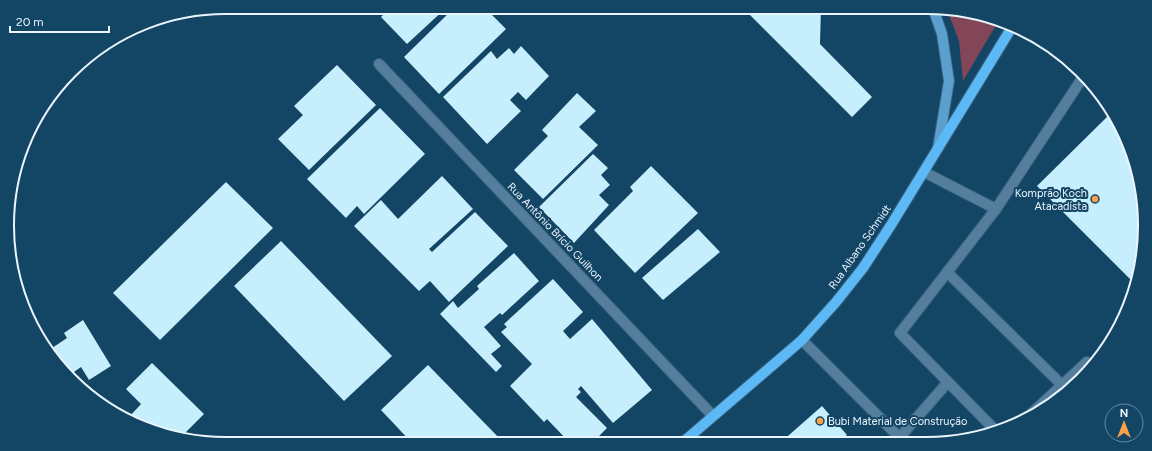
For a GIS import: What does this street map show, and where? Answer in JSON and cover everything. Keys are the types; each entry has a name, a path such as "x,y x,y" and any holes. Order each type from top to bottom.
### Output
{"main road":[{"name":"Rua Albano Schmidt","path":"689,437 802,340 836,302 862,268 924,172 1009,31"}],"street":[{"path":"935,14 942,34 949,81 938,148"},
{"name":"Rua Antônio Brício Guilhon","path":"379,64 713,416"},
{"path":"992,427 900,332 996,209 1081,81"},
{"path":"924,172 996,209"},
{"path":"947,272 1062,385"},
{"path":"802,340 899,437"},
{"path":"1048,398 1087,362"},
{"path":"904,437 948,382"}],"shaded area":[{"path":"949,15 968,18 996,26 963,81 959,41"}],"building":[{"path":"384,14 439,14 407,44 381,17"},
{"path":"448,14 491,14 506,29 439,94 404,57"},
{"path":"749,14 821,14 820,44 872,97 852,117"},
{"path":"521,46 549,76 526,100 518,92 510,100 521,111 487,144 443,97 491,51 497,59 509,48 514,54"},
{"path":"337,65 376,105 309,170 278,139 303,115 294,106"},
{"path":"577,93 596,111 579,127 598,145 543,199 514,170 548,136 542,130"},
{"path":"380,108 425,154 364,214 357,206 346,218 307,179"},
{"name":"Komprão Koch Atacadista","path":"1108,116 1122,145 1134,184 1138,212 1138,239 1131,280 1037,186"},
{"path":"593,154 608,168 601,175 610,185 599,195 609,205 574,243 539,207"},
{"path":"651,166 698,213 635,273 594,230 633,191 630,187"},
{"path":"442,176 473,209 429,249 432,252 475,212 508,246 449,302 430,281 419,291 354,226 381,200 398,219"},
{"path":"226,182 273,228 160,340 113,293"},
{"path":"698,229 720,252 663,300 642,278"},
{"path":"281,241 392,356 344,401 234,286"},
{"path":"514,253 539,281 502,315 500,313 484,327 501,346 491,354 502,366 496,372 440,314 453,301 458,308 479,289 477,286"},
{"path":"553,279 583,312 563,331 570,339 592,319 652,390 613,423 581,386 578,389 581,392 576,397 607,428 598,437 564,437 547,419 544,422 510,386 532,364 501,332 507,327 504,324"},
{"path":"83,320 111,366 89,380 81,367 73,372 53,347 67,338 64,333"},
{"path":"152,363 204,414 185,433 158,426 131,415 141,404 126,389"},
{"path":"428,365 498,437 406,437 381,410"},
{"name":"Bubi Material de Construção","path":"822,406 847,435 844,437 787,437"}],"place":[{"name":"Komprão Koch Atacadista","path":"1095,199"},
{"name":"Bubi Material de Construção","path":"820,421"}]}
